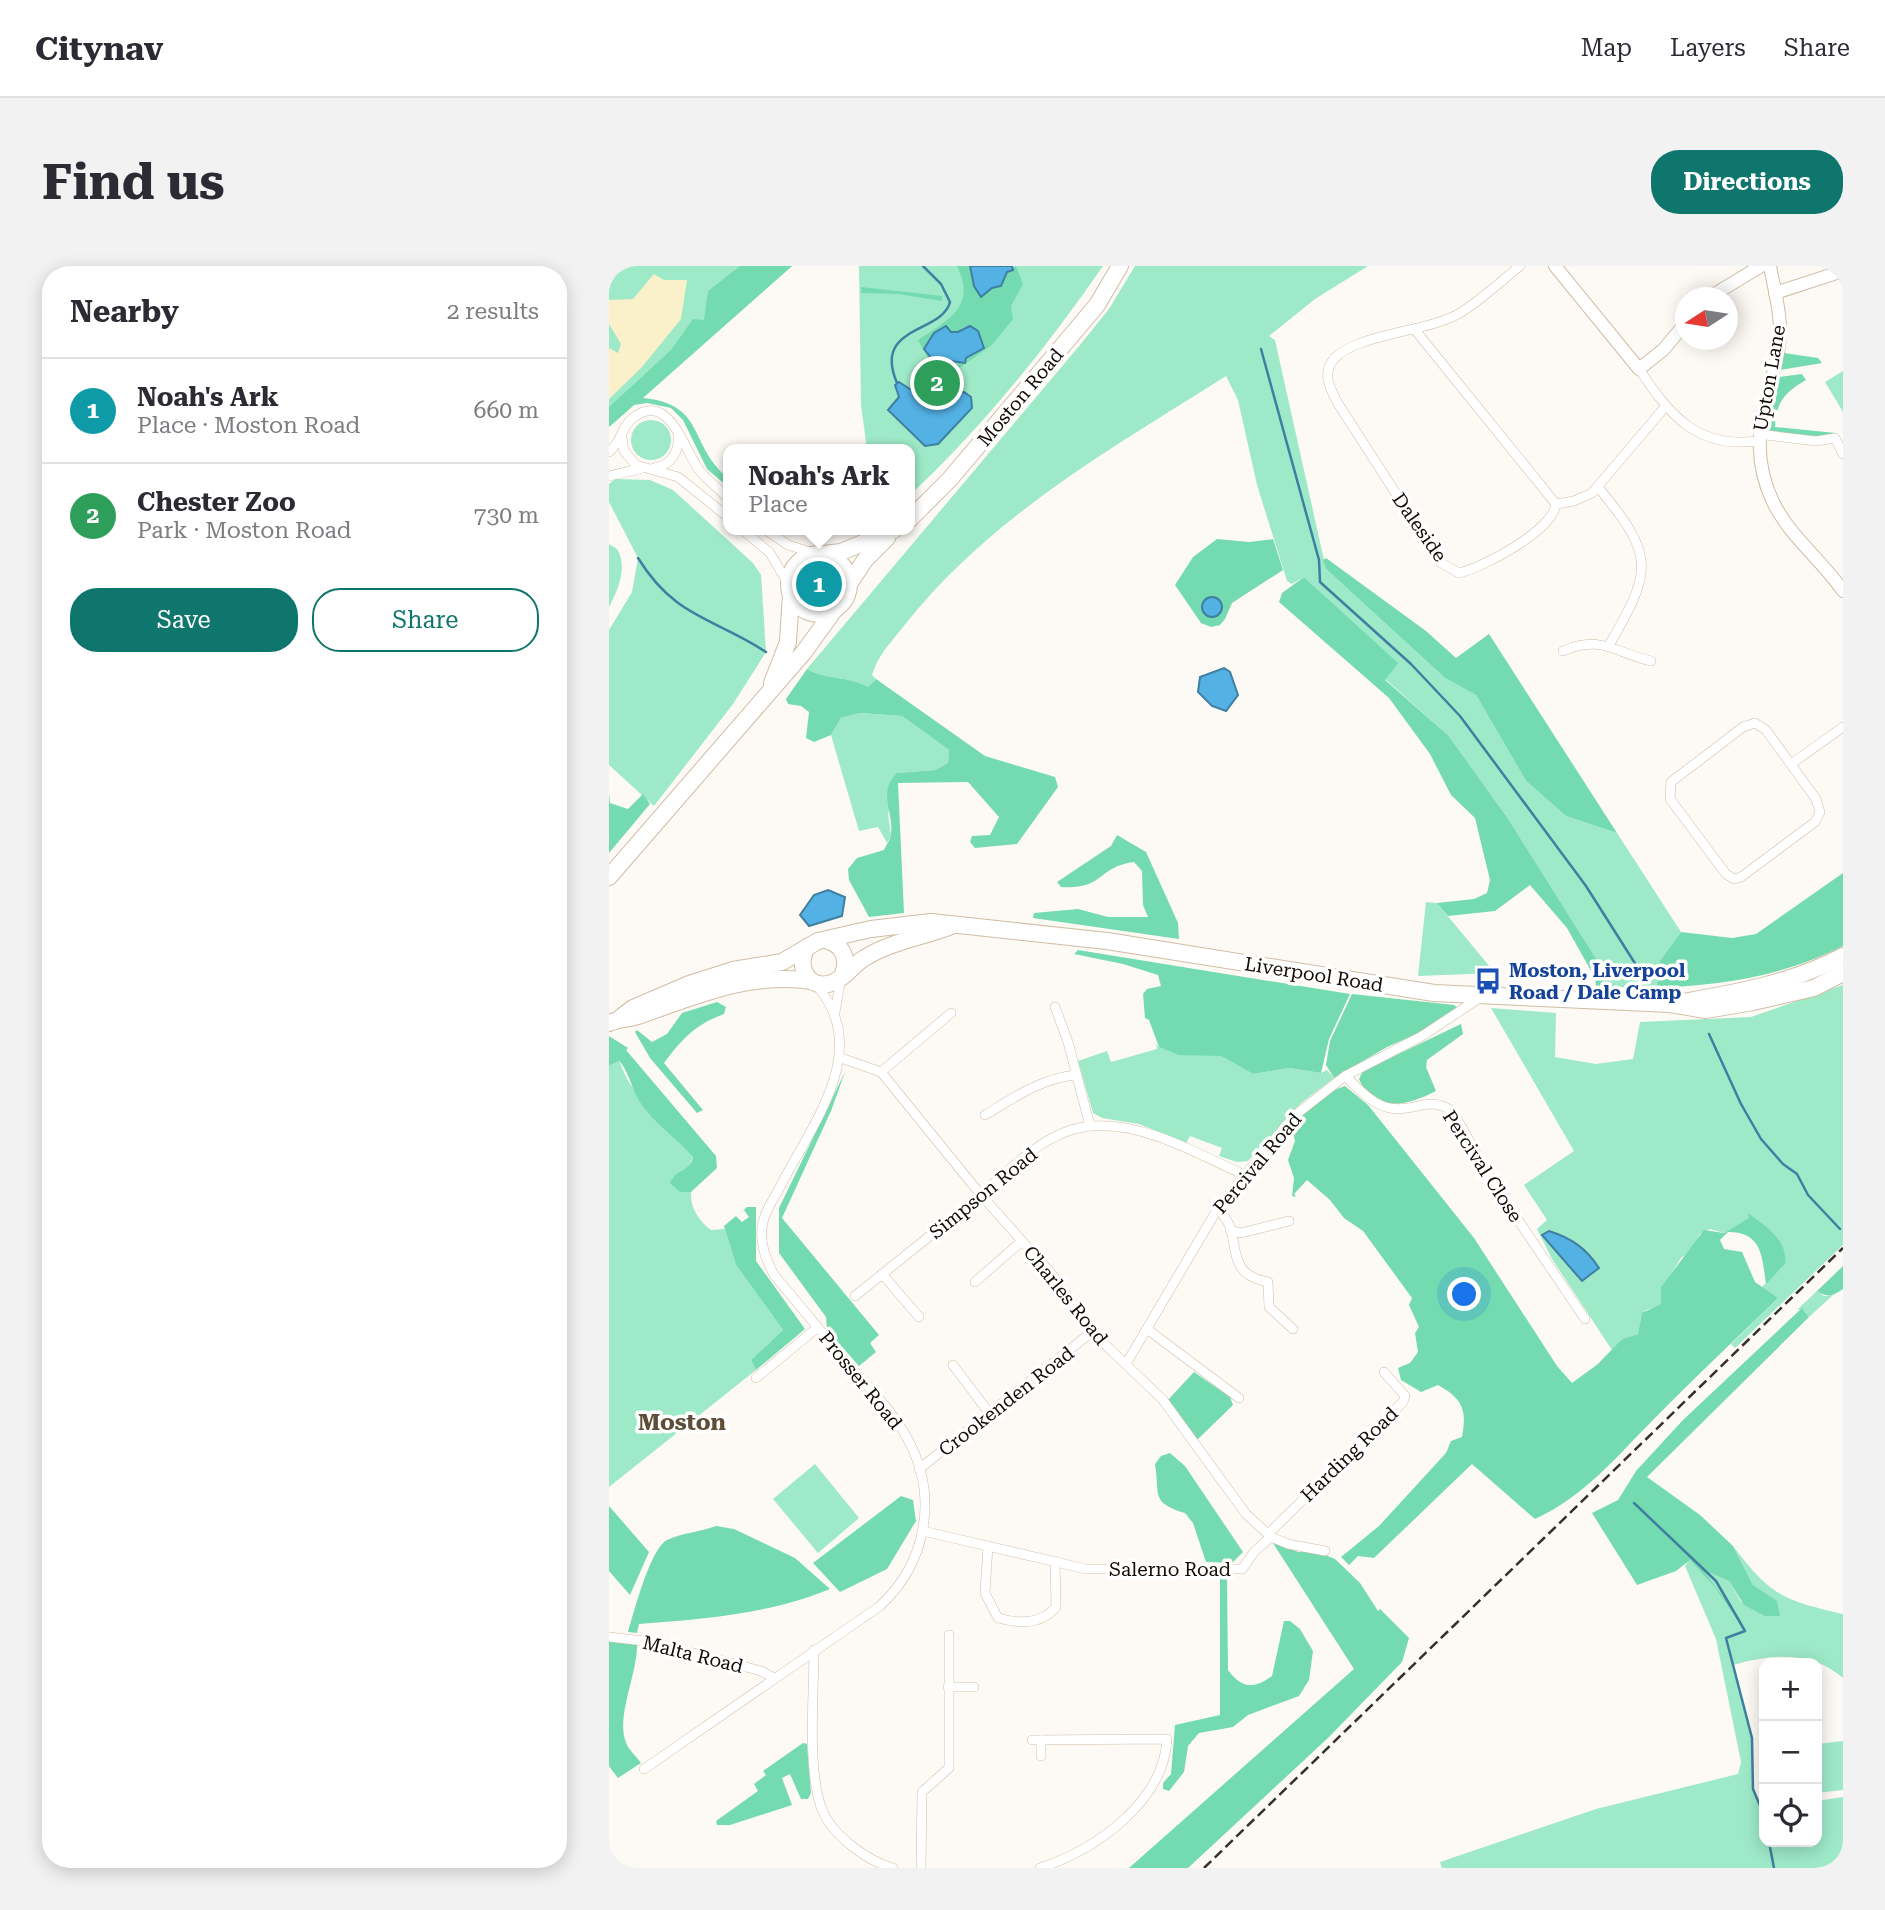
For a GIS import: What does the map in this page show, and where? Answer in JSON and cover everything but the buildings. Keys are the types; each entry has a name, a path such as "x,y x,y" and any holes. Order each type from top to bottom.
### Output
{"highway":[{"name":"Moston Road","path":"915,514 950,479 1097,305 1120,266"},
{"path":"768,693 788,642 790,578 798,563 820,554 841,552 883,535"},
{"path":"609,877 820,631 845,599 849,584 865,560 890,535"},
{"path":"820,554 842,565 849,584"},
{"path":"791,591 798,605 811,612 835,610"},
{"name":"Liverpool Road","path":"825,940 892,925 960,922 1218,957 1434,993 1670,1004 1706,1010 1814,988 1843,973"},
{"name":"Liverpool Road","path":"842,975 873,953 960,922"},
{"path":"825,940 832,942 843,952 846,959 842,975 825,985 812,981 772,978 734,983 637,1017 614,1021 633,1007 689,984 733,970 782,962 825,940"},
{"path":"807,947 801,961 806,976 812,981"},
{"name":"Liverpool Road","path":"1670,1004 1754,990 1812,972 1843,956"}],"street":[{"name":"Daleside","path":"1520,266 1460,313 1415,330 1361,343 1341,352 1329,367 1327,383 1440,562 1459,573 1483,564 1542,529 1555,513 1556,504"},
{"path":"1555,266 1639,369 1665,407 1699,434 1719,441 1758,437 1816,441 1835,438 1843,454"},
{"path":"1727,287 1761,266"},
{"name":"Upton Lane","path":"1770,266 1781,318 1778,351 1758,437 1766,483 1782,518 1843,591"},
{"path":"1775,293 1843,271"},
{"path":"1415,330 1556,504 1574,502 1593,493 1665,407"},
{"path":"1639,369 1663,350 1675,336"},
{"path":"609,452 622,438 630,420 646,412 665,415 677,428 701,471 723,493"},
{"path":"609,476 664,465 675,454 679,443 677,428"},
{"path":"622,438 627,456 647,468 689,483 723,513"},
{"path":"1598,486 1629,524 1643,562 1640,590 1609,645"},
{"path":"749,535 771,553 791,591"},
{"path":"773,535 788,545 820,554"},
{"path":"1563,651 1585,643 1609,645 1651,661"},
{"path":"1755,723 1766,730 1791,764 1816,800 1820,813 1815,822 1741,877 1734,879 1726,874 1669,799 1671,782 1743,727 1755,723"},
{"path":"1791,764 1843,727"},
{"name":"Prosser Road","path":"645,1769 880,1605 898,1589 911,1570 923,1531 925,1509 919,1469 905,1434 775,1275 764,1252 762,1228 765,1214 832,1084 841,1058 835,1014 842,975"},
{"name":"Prosser Road","path":"812,981 835,1014"},
{"name":"Percival Road","path":"1126,1364 1218,1208 1243,1174 1294,1116 1345,1076 1422,1036 1481,997"},
{"path":"1055,1007 1068,1042 1090,1126"},
{"path":"841,1058 881,1072 951,1013"},
{"name":"Charles Road","path":"881,1072 981,1195 1056,1279 1092,1332 1163,1400 1246,1514 1269,1535 1288,1544 1325,1551"},
{"path":"985,1115 1052,1078 1075,1075"},
{"name":"Percival Close","path":"1345,1076 1370,1099 1390,1109 1427,1103 1443,1104 1453,1112 1493,1183 1585,1320"},
{"name":"Simpson Road","path":"855,1296 981,1195 1023,1157 1056,1137 1090,1126 1125,1128 1156,1136 1243,1174"},
{"path":"1218,1208 1230,1230 1237,1260 1257,1280 1268,1282 1269,1307 1293,1329"},
{"path":"1230,1230 1241,1233 1289,1221"},
{"path":"975,1282 1022,1241"},
{"path":"1257,1280 1267,1272"},
{"path":"882,1274 919,1317"},
{"path":"757,1378 818,1327"},
{"path":"1147,1329 1239,1398"},
{"name":"Crookenden Road","path":"919,1469 1092,1332"},
{"path":"953,1365 990,1414"},
{"name":"Harding Road","path":"1269,1535 1402,1402 1405,1396 1384,1372"},
{"name":"Salerno Road","path":"923,1531 1086,1569 1242,1569 1269,1535"},
{"path":"988,1546 985,1593 998,1619 1013,1622 1042,1620 1055,1607 1055,1561"},
{"path":"921,1868 922,1791 926,1785 946,1774 949,1768 949,1635"},
{"name":"Malta Road","path":"609,1637 652,1642 761,1671 774,1678"},
{"path":"814,1650 813,1738 821,1809 835,1830 852,1844 874,1862 893,1868"},
{"path":"949,1687 974,1687"},
{"path":"1040,1868 1086,1847 1134,1807 1159,1779 1166,1758 1167,1740 1037,1740 1041,1756"}],"green space":[{"path":"609,266 792,266 609,427"},
{"path":"740,266 792,266 643,398 677,408 687,417 715,465 723,473 723,483 707,469 683,420 671,408 647,403 634,405 609,427 609,407 671,350 693,319 704,320 708,291"},
{"path":"859,266 1103,266 1013,386 915,490 915,444 866,444 861,405"},
{"path":"957,266 970,266 970,272 1007,272 1016,266 1023,284 1011,306 1013,319 992,345 948,376 936,373 918,340 940,326 956,311 964,292","holes":["946,326 951,332 958,332 964,327 983,348 958,364 950,361 936,364 929,346"]},
{"path":"1135,266 1368,266 1315,299 1269,336 1275,340 1326,569 1445,678 1476,695 1526,781 1566,816 1617,833 1681,932 1659,962 1657,988 1614,987 1507,817 1448,735 1385,679 1397,663 1304,577 1292,584 1287,581 1257,485 1238,400 1226,376 1056,486 977,549 941,584 882,653 872,675 876,679 868,687 807,669 1080,345 1109,309"},
{"path":"861,287 942,296 942,301 898,294 861,293"},
{"path":"1784,353 1818,358 1822,363 1780,370 1778,366"},
{"path":"1843,371 1843,412 1825,382"},
{"path":"1802,374 1806,380 1783,399 1777,411 1775,427 1836,433 1840,439 1767,432 1764,427 1774,382 1779,377"},
{"path":"651,420 665,426 671,440 665,454 651,460 637,454 631,440 637,426"},
{"path":"615,479 650,480 673,490 753,563 761,575 766,652 733,704 654,806 609,765 609,630 632,592 638,558 609,502 609,484"},
{"path":"1217,539 1249,542 1273,539 1283,570 1232,603 1220,625 1211,627 1201,623 1175,585 1193,557"},
{"path":"609,544 617,549 622,570 609,607"},
{"path":"1326,558 1426,631 1456,658 1489,634 1617,833 1566,816 1526,781 1476,695 1445,678 1326,569 1323,560"},
{"path":"819,563 834,569 840,584 834,599 819,605 804,599 798,584 804,569"},
{"path":"1304,577 1398,663 1385,680 1448,735 1507,817 1614,987 1596,987 1595,978 1567,928 1530,885 1495,911 1448,916 1437,903 1474,899 1487,893 1490,880 1475,818 1451,795 1430,754 1389,698 1279,602 1282,593"},
{"path":"807,669 868,687 876,679 985,756 1055,777 1058,787 1017,844 975,848 970,842 972,836 990,835 999,817 968,782 898,783 904,913 869,917 849,880 848,869 857,858 884,850 891,836 887,795 891,780 897,773 935,770 948,763 949,750 902,716 860,713 841,718 831,735 814,742 806,738 809,712 801,706 788,704 786,699"},
{"path":"860,713 902,716 949,750 948,763 935,770 897,773 888,814 891,836 887,843 878,827 859,831 831,735 841,718"},
{"path":"609,793 610,803 628,809 643,794 650,804 609,853"},
{"path":"1117,835 1146,852 1178,923 1179,939 1033,918 1034,913 1078,909 1108,917 1148,917 1143,905 1142,871 1134,862 1113,868 1086,885 1061,887 1057,882 1111,846"},
{"path":"1843,873 1843,946 1775,972 1729,981 1657,988 1659,962 1681,932 1732,938 1756,934"},
{"path":"1426,902 1437,903 1495,973 1418,976"},
{"path":"1078,950 1350,994 1329,1039 1321,1073 1289,1068 1253,1074 1221,1056 1179,1055 1159,1047 1149,1020 1145,1018 1143,994 1147,989 1161,986 1158,975 1123,964 1074,954"},
{"path":"1843,985 1843,1245 1735,1348 1731,1344 1778,1298 1761,1288 1785,1264 1750,1218 1724,1233 1710,1229 1700,1234 1691,1251 1681,1258 1661,1289 1661,1304 1643,1313 1638,1334 1622,1339 1612,1350 1552,1259 1537,1229 1547,1220 1524,1185 1574,1151 1491,1008 1556,1013 1555,1057 1596,1064 1633,1059 1640,1022 1751,1017"},
{"path":"1352,994 1454,1005 1458,1008 1457,1016 1387,1047 1334,1078 1326,1065 1330,1041"},
{"path":"717,1002 726,1007 724,1014 690,1033 664,1063 703,1110 697,1113 650,1058 635,1032 637,1030 652,1042 667,1034 682,1013"},
{"path":"1461,1024 1463,1034 1427,1060 1426,1067 1436,1091 1415,1100 1393,1104 1374,1098 1359,1079 1363,1071"},
{"path":"609,1036 628,1048 626,1050 716,1156 717,1168 691,1192 680,1192 670,1183 675,1175 692,1162 693,1157 642,1105 619,1061 609,1066"},
{"path":"1156,1044 1159,1047 1221,1056 1253,1074 1289,1068 1321,1073 1327,1070 1334,1078 1301,1103 1248,1161 1237,1162 1219,1156 1222,1148 1190,1136 1186,1143 1139,1124 1102,1118 1093,1113 1078,1061 1107,1051 1111,1062 1157,1049"},
{"path":"619,1061 627,1079 655,1120 678,1139 693,1157 689,1166 672,1178 680,1192 691,1192 694,1209 711,1230 725,1229 736,1265 783,1330 751,1360 756,1370 609,1487 609,1066"},
{"path":"845,1072 831,1111 782,1218 879,1335 870,1343 876,1352 859,1366 827,1330 826,1317 779,1253 779,1208"},
{"path":"1345,1086 1368,1105 1474,1238 1557,1366 1572,1383 1598,1364 1622,1339 1638,1334 1642,1313 1661,1304 1661,1287 1704,1230 1724,1233 1749,1218 1748,1213 1768,1228 1783,1247 1785,1264 1766,1284 1761,1255 1754,1241 1748,1236 1728,1232 1720,1240 1724,1249 1742,1252 1755,1282 1778,1298 1599,1475 1553,1510 1535,1519 1472,1464 1374,1558 1358,1556 1349,1565 1341,1557 1379,1526 1446,1453 1451,1441 1462,1437 1464,1419 1458,1400 1438,1385 1421,1392 1401,1380 1398,1368 1410,1363 1418,1352 1415,1333 1419,1327 1409,1305 1412,1298 1363,1231 1344,1218 1330,1200 1307,1180 1294,1194 1296,1197 1292,1196 1294,1178 1288,1160 1295,1141 1291,1124 1323,1096"},
{"path":"747,1207 756,1207 756,1261 805,1329 756,1370 751,1360 783,1330 736,1265 724,1226 736,1216 742,1222 749,1217 744,1210 738,1215"},
{"path":"1843,1266 1843,1289 1830,1295 1817,1291"},
{"path":"1817,1291 1824,1296 1833,1295 1809,1317 1803,1309 1797,1310"},
{"path":"1802,1308 1809,1317 1647,1477 1700,1515 1733,1546 1753,1585 1777,1601 1780,1616 1765,1616 1744,1605 1729,1581 1702,1569 1741,1620 1742,1626 1714,1586 1690,1560 1676,1571 1637,1585 1592,1513 1618,1500 1636,1471 1683,1420"},
{"path":"1194,1372 1230,1397 1233,1405 1196,1441 1167,1401"},
{"path":"1170,1453 1185,1466 1243,1552 1232,1563 1206,1562 1193,1523 1185,1513 1161,1501 1157,1490 1155,1464 1161,1456"},
{"path":"815,1464 859,1518 818,1553 773,1499"},
{"path":"901,1496 913,1500 916,1521 887,1569 840,1592 813,1563"},
{"path":"609,1506 649,1552 630,1595 609,1571"},
{"path":"716,1526 734,1529 795,1558 830,1589 760,1610 639,1624 637,1633 628,1632 643,1582 661,1546 672,1538"},
{"path":"1271,1540 1298,1552 1316,1551 1335,1559 1360,1583 1378,1611 1380,1609 1409,1638 1402,1662 1329,1737 1188,1868 1129,1868 1354,1669"},
{"path":"1733,1546 1758,1576 1780,1594 1843,1614 1843,1678 1822,1665 1822,1658 1759,1658 1733,1665 1752,1738 1753,1789 1759,1800 1759,1847 1822,1847 1822,1800 1843,1797 1843,1868 1442,1868 1440,1862 1596,1809 1738,1774 1741,1762 1716,1639 1685,1566 1689,1560 1729,1581 1741,1602 1777,1602 1753,1585"},
{"path":"1220,1576 1227,1577 1228,1670 1233,1676 1243,1684 1254,1685 1272,1676 1284,1621 1290,1621 1300,1629 1313,1651 1309,1680 1299,1696 1248,1715 1233,1727 1199,1733 1188,1746 1184,1772 1169,1791 1163,1789 1163,1783 1171,1774 1175,1725 1220,1715"},
{"path":"609,1638 637,1641 637,1654 623,1721 627,1745 641,1763 618,1778 609,1766"},
{"path":"1843,1741 1843,1790 1822,1792 1822,1743"},
{"path":"803,1743 807,1744 811,1793 808,1799 801,1799 790,1774 782,1778 792,1805 730,1825 717,1825 716,1821 758,1791 754,1784 766,1775 763,1771"}],"sand":[{"path":"654,274 664,280 687,280 681,319 642,367 609,399 609,348 618,353 621,344 609,324 609,300 633,299"}],"water":[{"path":"970,266 1012,266 1013,270 1007,272 1001,286 992,288 981,297 974,286"},
{"path":"946,326 951,332 958,332 970,326 978,331 984,348 966,358 965,363 950,361 936,364 924,349 934,333"},
{"path":"899,382 910,389 923,384 937,394 964,392 971,397 972,408 938,444 925,446 888,410 899,397 895,385"},
{"path":"1212,597 1219,600 1222,607 1219,614 1212,617 1205,614 1202,607 1205,600"},
{"path":"1224,668 1230,672 1238,695 1226,711 1212,706 1198,692 1200,677"},
{"path":"828,890 845,897 842,916 809,926 800,915 814,895"},
{"path":"1549,1231 1577,1245 1599,1268 1582,1281 1542,1235"}],"waterway":[{"path":"897,383 892,364 894,350 901,340 935,320 950,302 941,284 923,266"},
{"path":"1261,349 1319,560 1320,582 1411,664 1460,716 1586,886 1643,976"},
{"path":"638,558 652,578 681,605 766,652"},
{"path":"1709,1034 1741,1104 1761,1139 1783,1164 1797,1174 1808,1195 1840,1229"},
{"path":"1634,1503 1716,1581 1745,1631 1726,1638 1752,1738 1753,1789 1759,1803"},
{"path":"1770,1847 1774,1868"}],"railway":[{"path":"1204,1868 1843,1248"}],"place":[{"name":"Chester Zoo","path":"937,383"},
{"name":"Noah's Ark","path":"819,584"},
{"name":"Moston, Liverpool Road / Dale Camp","path":"1488,981"}],"district":[{"name":"Moston","path":"682,1422"}]}
